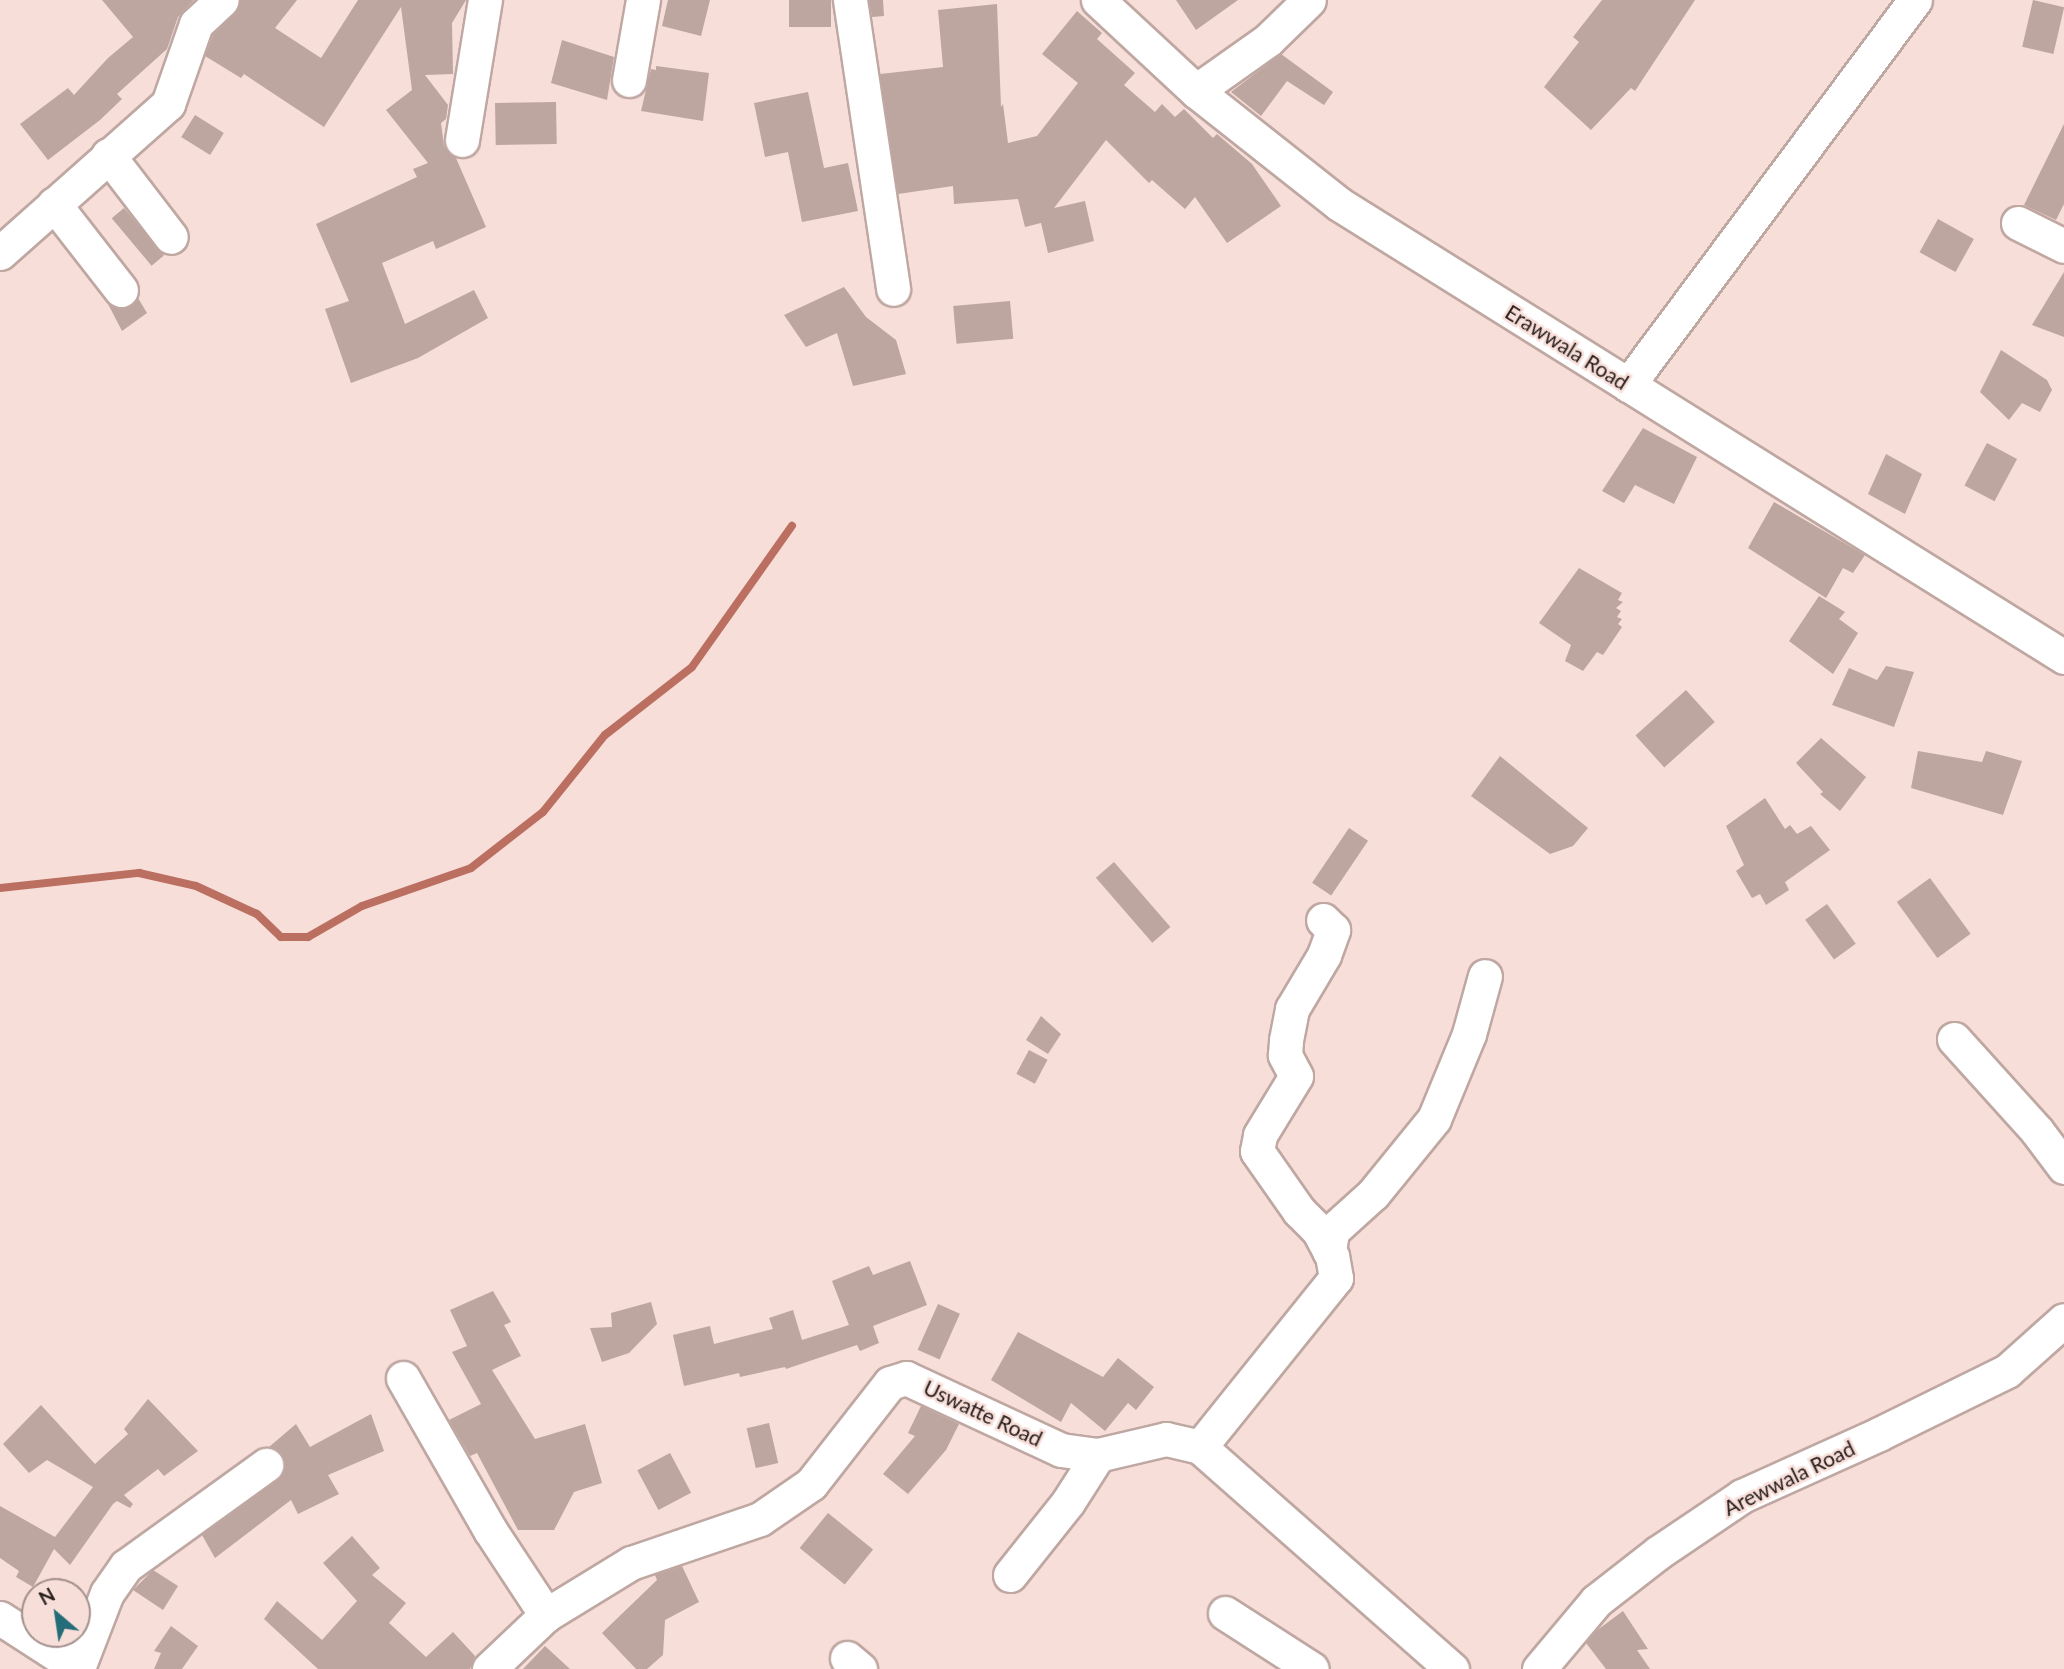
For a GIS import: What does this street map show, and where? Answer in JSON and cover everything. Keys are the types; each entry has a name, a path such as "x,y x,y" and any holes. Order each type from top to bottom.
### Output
{"street":[{"path":"0,253 168,104 196,24 222,0"},
{"path":"462,140 485,0"},
{"path":"629,80 643,0"},
{"path":"850,0 893,289"},
{"name":"Erawwala Road","path":"1098,0 1196,91 1339,204 2064,657"},
{"path":"1196,91 1268,40 1309,0"},
{"path":"1628,385 1915,0"},
{"path":"108,155 171,237"},
{"path":"54,204 121,290"},
{"path":"2018,223 2064,246"},
{"path":"1200,1447 1336,1279 1329,1251 1318,1230 1299,1211 1256,1151 1260,1135 1296,1076 1285,1055 1290,1019 1292,1009 1324,955 1332,930 1323,920"},
{"path":"1329,1251 1332,1231 1373,1194 1434,1119 1469,1034 1485,976"},
{"path":"1954,1040 2037,1131 2064,1167"},
{"name":"Arewwala Road","path":"1539,1669 1596,1601 1659,1552 1742,1496 1879,1434 2007,1371 2064,1320"},
{"path":"402,1378 490,1530 546,1615"},
{"name":"Uswatte Road","path":"489,1669 546,1615 631,1563 760,1519 811,1484 890,1383 906,1378 1061,1450 1098,1455 1167,1439 1200,1447 1452,1669"},
{"path":"1010,1576 1068,1502 1098,1455"},
{"path":"0,1618 79,1668 107,1593 126,1566 266,1465"},
{"path":"1225,1613 1312,1669"}],"building":[{"path":"102,0 194,0 178,17 167,49 117,94 122,99 100,120 48,160 20,124 68,88 74,95 108,58 133,37"},
{"path":"241,0 297,0 275,28 321,58 358,0 466,0 452,23 453,74 425,75 448,105 446,119 441,123 444,146 456,158 486,227 436,249 433,241 382,263 405,324 474,290 488,318 418,358 351,383 325,309 349,301 316,224 417,177 413,169 428,163 386,110 412,90 401,7 324,127 244,74 241,78 205,56 213,35 235,14"},
{"path":"668,0 710,0 701,36 662,26"},
{"path":"789,0 831,0 831,27 789,27"},
{"path":"869,0 883,0 884,16 872,17"},
{"path":"1176,0 1238,0 1196,30"},
{"path":"1602,0 1695,0 1635,91 1631,88 1591,130 1544,87 1579,42 1573,37"},
{"path":"2033,0 2064,7 2053,54 2022,47"},
{"path":"997,4 1001,107 1003,104 1008,143 1037,136 1078,83 1042,54 1077,11 1102,33 1097,39 1135,73 1124,85 1155,112 1162,104 1175,117 1184,109 1213,138 1217,134 1252,164 1281,206 1227,243 1195,197 1185,209 1152,180 1149,183 1106,140 1054,208 1085,201 1094,241 1048,253 1041,223 1025,227 1018,199 954,204 953,186 898,194 880,74 943,67 938,10"},
{"path":"562,40 614,57 607,100 551,83"},
{"path":"1281,54 1333,92 1324,105 1287,81 1261,116 1231,92"},
{"path":"656,66 709,73 703,121 641,111 651,69 656,70"},
{"path":"808,92 824,168 848,163 858,211 802,222 788,152 765,157 754,103"},
{"path":"556,102 557,144 496,145 495,103"},
{"path":"195,115 224,133 210,155 181,137"},
{"path":"2064,124 2064,204 2056,220 2024,205"},
{"path":"124,208 164,255 152,266 112,218"},
{"path":"1938,219 1974,239 1955,272 1920,252"},
{"path":"2064,272 2064,337 2032,325"},
{"path":"844,287 866,317 896,340 906,374 853,386 837,333 806,347 784,315"},
{"path":"138,298 147,313 122,331 108,304 124,309"},
{"path":"1010,301 1013,339 957,344 953,306"},
{"path":"2001,350 2047,380 2052,390 2040,412 2022,403 2009,420 1980,392"},
{"path":"1643,428 1697,457 1674,504 1635,485 1624,503 1602,491"},
{"path":"1987,443 2017,459 1994,501 1964,485"},
{"path":"1886,454 1922,474 1905,514 1868,494"},
{"path":"1774,502 1865,555 1853,573 1843,568 1826,598 1748,548"},
{"path":"1579,568 1622,593 1618,600 1623,602 1616,608 1621,611 1617,617 1622,619 1618,624 1622,627 1603,655 1597,652 1583,671 1565,661 1571,645 1539,623"},
{"path":"1819,596 1845,612 1839,619 1858,633 1833,674 1789,641"},
{"path":"1886,666 1914,672 1894,727 1832,705 1849,668 1877,680"},
{"path":"1686,690 1715,722 1664,767 1635,736"},
{"path":"1821,738 1866,777 1840,811 1820,794 1823,792 1796,763"},
{"path":"1918,751 1982,762 1986,751 2022,761 2003,815 1911,788"},
{"path":"1500,756 1588,828 1573,846 1550,854 1471,796"},
{"path":"1765,798 1785,829 1790,825 1797,834 1811,826 1830,850 1785,882 1789,890 1766,905 1760,894 1752,898 1736,871 1744,865 1726,826"},
{"path":"1349,828 1368,841 1331,896 1312,883"},
{"path":"1114,862 1170,927 1152,943 1096,878"},
{"path":"1930,878 1971,934 1937,958 1897,902"},
{"path":"1827,904 1856,944 1834,960 1805,920"},
{"path":"1041,1016 1061,1034 1048,1054 1026,1040"},
{"path":"1029,1050 1048,1060 1035,1084 1016,1074"},
{"path":"910,1261 927,1305 873,1326 879,1343 860,1351 857,1345 786,1369 785,1367 740,1377 739,1373 684,1386 673,1335 710,1326 714,1344 773,1329 769,1318 793,1310 802,1340 849,1325 832,1281 869,1266 873,1275"},
{"path":"493,1291 511,1322 504,1325 521,1356 492,1370 535,1439 585,1424 602,1483 574,1492 554,1530 518,1530 477,1453 470,1456 449,1420 481,1404 452,1352 467,1346 450,1310"},
{"path":"651,1302 657,1324 629,1353 602,1362 590,1328 612,1327 611,1313"},
{"path":"938,1304 960,1314 940,1359 918,1350"},
{"path":"1018,1332 1103,1377 1118,1358 1154,1387 1136,1410 1128,1403 1105,1431 1071,1403 1061,1422 991,1380"},
{"path":"148,1399 198,1451 164,1476 158,1469 124,1495 133,1504 130,1508 117,1501 113,1504 70,1565 54,1549 38,1578 21,1580 16,1577 19,1571 0,1558 0,1506 55,1537 93,1487 47,1460 29,1473 3,1444 41,1405 95,1464 128,1434 124,1429"},
{"path":"921,1406 959,1424 946,1450 908,1494 883,1474 915,1436 908,1433"},
{"path":"371,1414 384,1451 328,1475 339,1494 298,1514 291,1500 215,1558 202,1535 283,1473 285,1464 282,1454 269,1447 296,1424 310,1447"},
{"path":"769,1423 778,1463 756,1468 747,1428"},
{"path":"670,1453 691,1493 658,1510 637,1470"},
{"path":"828,1513 873,1550 845,1584 800,1548"},
{"path":"352,1536 380,1568 372,1575 406,1603 389,1623 426,1657 453,1632 475,1656 470,1669 318,1669 264,1619 277,1601 322,1640 357,1601 323,1563"},
{"path":"682,1566 699,1602 665,1620 663,1655 647,1669 636,1669 602,1633 657,1580 655,1575"},
{"path":"153,1570 178,1586 163,1610 133,1590"},
{"path":"1623,1611 1648,1649 1637,1650 1650,1669 1606,1669 1586,1643 1596,1631"},
{"path":"171,1626 198,1646 182,1669 154,1669 161,1653 154,1651"},
{"path":"545,1646 570,1669 523,1669"}],"waterway":[{"path":"0,888 139,873 196,886 257,914 281,937 308,937 362,906 471,868 543,812 605,735 692,667 792,526"}]}
